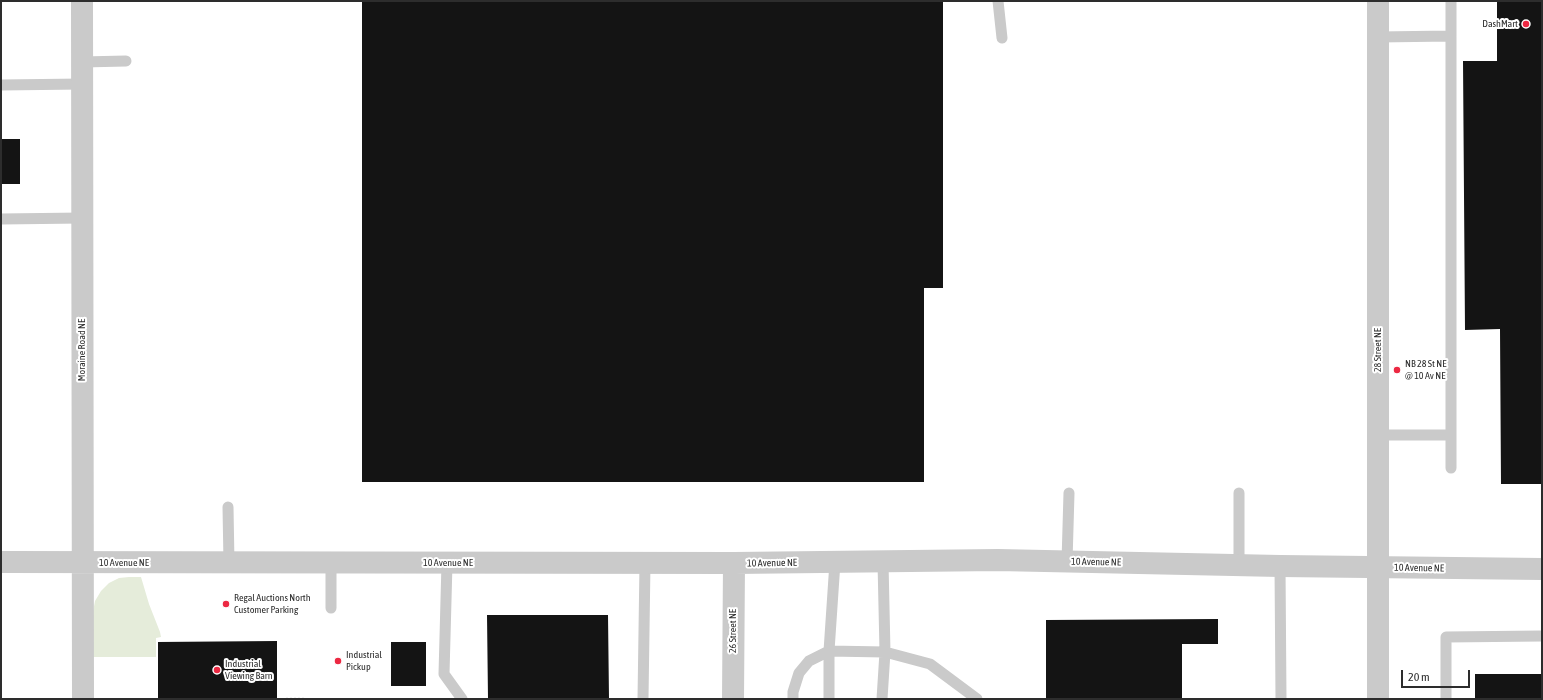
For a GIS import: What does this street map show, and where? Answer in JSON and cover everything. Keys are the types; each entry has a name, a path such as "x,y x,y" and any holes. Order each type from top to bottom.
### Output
{"street":[{"name":"Moraine Road NE","path":"82,1 83,699"},
{"name":"28 Street NE","path":"1378,1 1378,699"},
{"name":"10 Avenue NE","path":"1,562 734,563 998,560 1280,566 1542,569"},
{"name":"26 Street NE","path":"733,699 734,563"}],"lane":[{"path":"998,1 1002,38"},
{"path":"1451,1 1451,468"},
{"path":"1378,37 1451,36"},
{"path":"82,62 126,62"},
{"path":"1,85 82,84"},
{"path":"1,219 82,218"},
{"path":"1378,435 1451,435"},
{"path":"1067,562 1068,494"},
{"path":"1239,494 1239,565"},
{"path":"228,507 229,563"},
{"path":"829,699 829,651 835,562"},
{"path":"882,699 885,652 883,562"},
{"path":"331,563 331,608"},
{"path":"448,563 444,674 462,699"},
{"path":"643,699 645,563"},
{"path":"1280,566 1281,699"},
{"path":"1446,699 1446,637 1542,636"},
{"path":"793,699 793,692 799,673 809,661 829,651 885,652 930,664 977,699"}],"path":[{"path":"286,699 306,699"}],"green space":[{"path":"141,577 149,604 160,632 161,637 156,638 156,657 93,657 93,612 95,601 101,591 109,583 119,578"}],"building":[{"path":"362,1 943,1 943,288 924,288 924,482 362,482"},
{"path":"1497,1 1542,1 1542,484 1501,484 1500,329 1465,330 1463,61 1497,61"},
{"path":"1,139 20,139 20,184 1,184"},
{"path":"487,615 608,615 609,699 488,699"},
{"path":"1218,619 1218,644 1182,644 1182,699 1046,699 1046,620"},
{"name":"Industrial Viewing Barn","path":"277,641 277,699 158,699 158,642"},
{"path":"391,642 426,642 426,686 391,686"},
{"path":"1475,674 1542,674 1542,699 1475,699"}],"place":[{"name":"DashMart","path":"1526,24"},
{"name":"NB 28 St NE @ 10 Av NE","path":"1397,370"},
{"name":"Regal Auctions North Customer Parking","path":"226,604"},
{"name":"Industrial Pickup","path":"338,661"},
{"name":"Industrial Viewing Barn","path":"217,670"}]}
